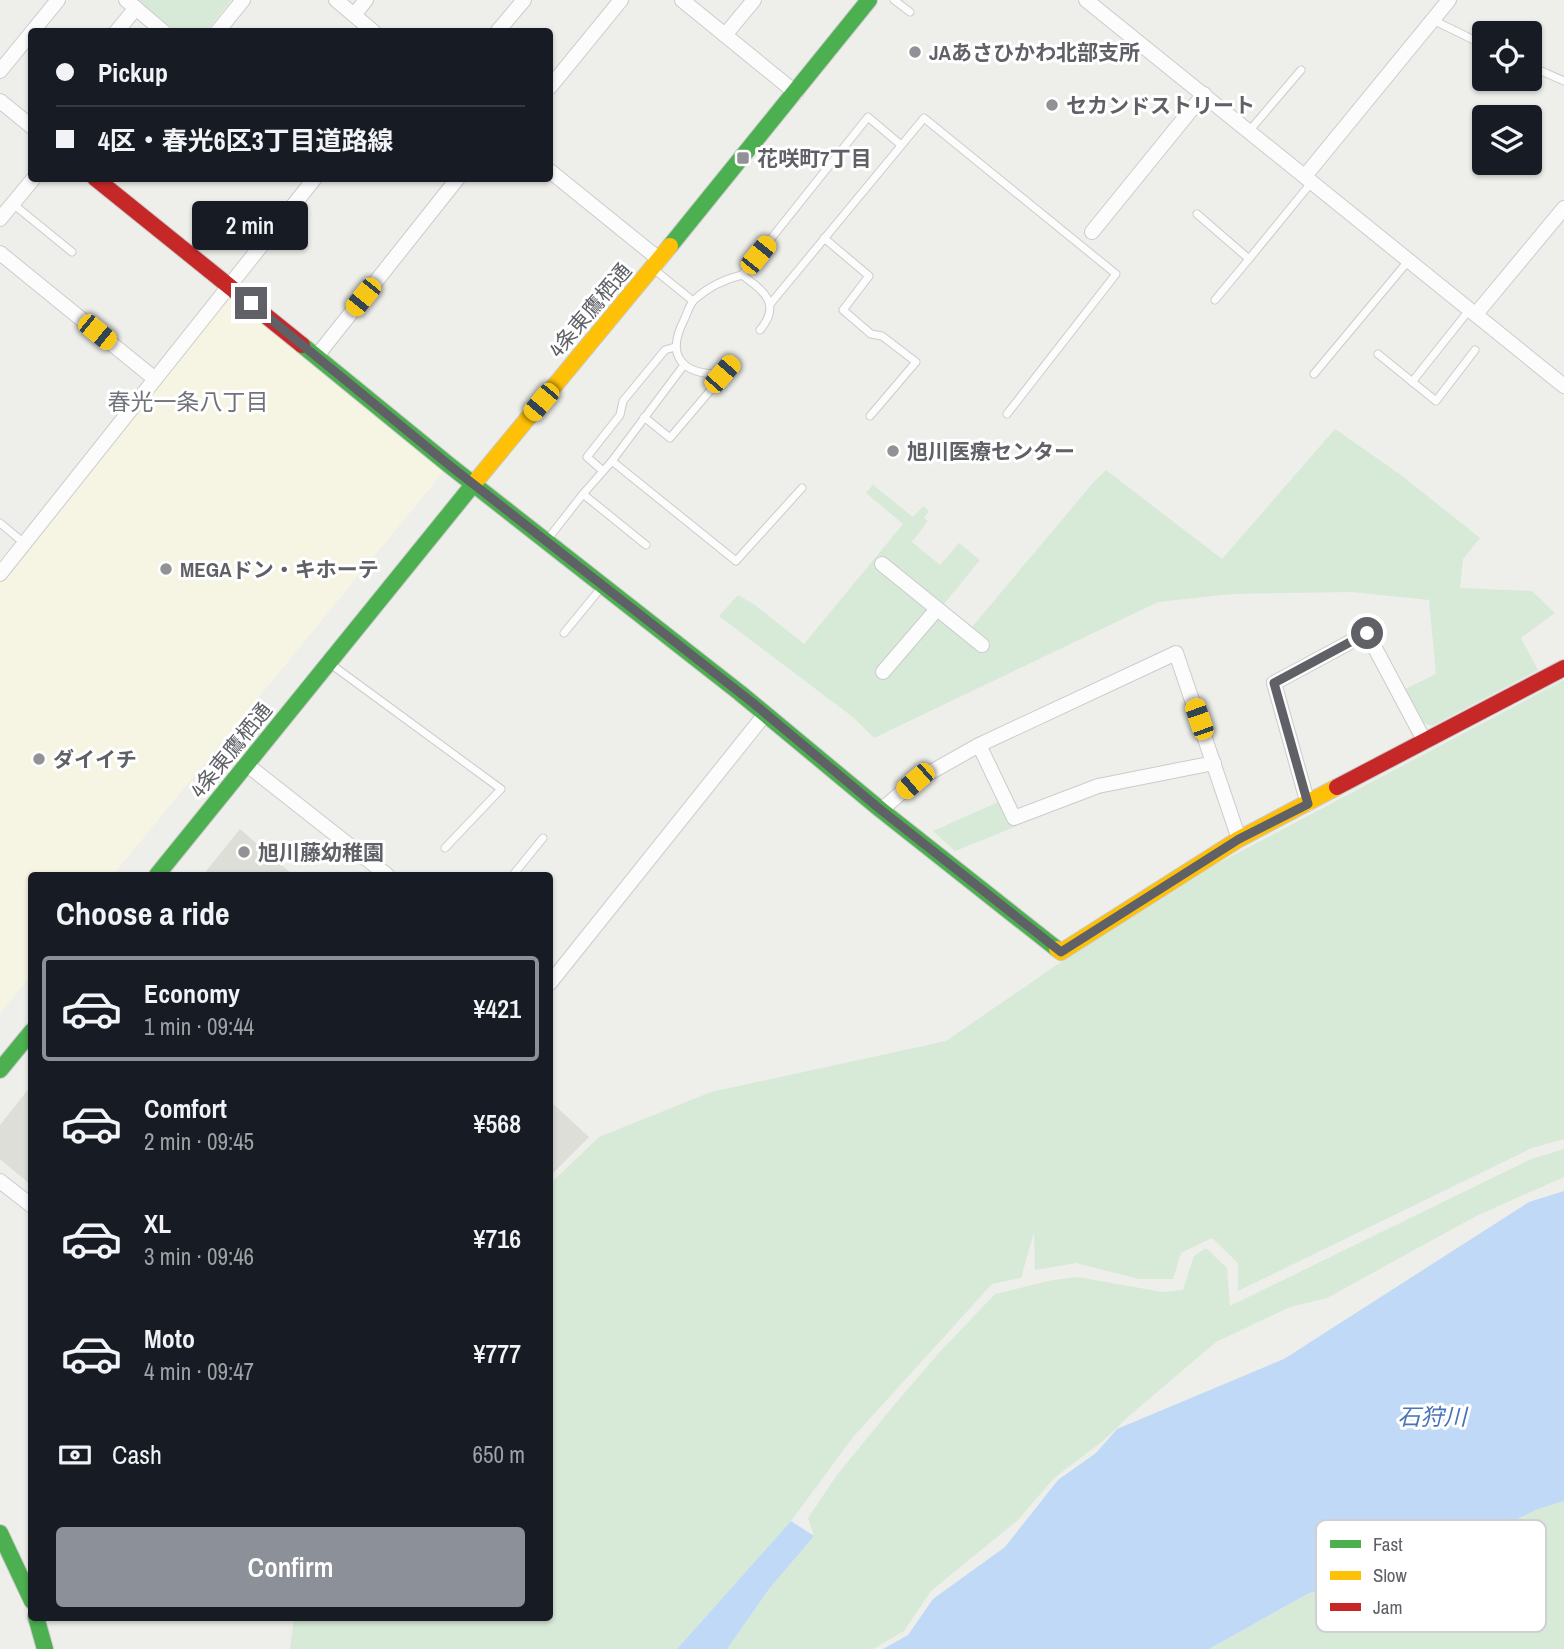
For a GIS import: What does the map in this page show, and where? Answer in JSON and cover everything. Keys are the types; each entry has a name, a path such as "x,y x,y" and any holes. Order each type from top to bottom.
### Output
{"main road":[{"name":"4条東鷹栖通","path":"159,872 870,0"},
{"path":"101,182 1061,952 1239,839 1564,668"},
{"path":"0,1070 28,1036"},
{"path":"0,1534 28,1593"},
{"path":"37,1621 45,1649"}],"street":[{"path":"35,28 58,0"},
{"path":"220,28 243,0"},
{"path":"336,0 369,28"},
{"path":"354,15 366,0"},
{"path":"500,28 524,0"},
{"path":"553,83 621,0"},
{"path":"682,0 796,93"},
{"path":"725,35 754,0"},
{"path":"1086,0 1473,312 1562,380"},
{"path":"1308,179 1449,0"},
{"path":"118,28 131,4 159,28"},
{"path":"0,71 28,37"},
{"path":"1092,232 1204,93"},
{"path":"0,101 28,124"},
{"path":"553,174 656,264"},
{"path":"0,219 31,182"},
{"path":"0,574 312,182"},
{"path":"316,357 455,182"},
{"path":"1473,312 1564,208"},
{"path":"0,253 155,379"},
{"path":"882,565 982,645"},
{"path":"883,672 937,609"},
{"path":"1308,804 1274,683 1367,633 1425,742"},
{"path":"881,810 915,781 979,745 1175,653 1239,839"},
{"path":"553,979 766,713"},
{"path":"979,745 1014,818 1098,786 1214,763"},
{"path":"246,764 383,872"},
{"path":"0,1181 28,1203"}],"lane":[{"path":"894,0 910,12"},
{"path":"1433,20 1472,39"},
{"path":"1250,130 1301,70"},
{"path":"1542,72 1564,82"},
{"path":"722,374 691,371 684,365 676,347 678,331 692,301 726,278 743,275 868,117 901,145"},
{"path":"760,330 769,320 771,303 923,118 1116,274 1007,414"},
{"path":"1215,300 1308,179"},
{"path":"13,204 72,252"},
{"path":"1197,214 1249,259"},
{"path":"824,238 869,276 843,310 871,334 882,336 916,362 870,416"},
{"path":"1314,374 1409,260"},
{"path":"656,264 692,301"},
{"path":"743,275 762,289 771,303"},
{"path":"1412,382 1473,312"},
{"path":"603,471 587,457 620,415 623,401 665,350 676,347"},
{"path":"1378,354 1436,401 1475,350"},
{"path":"645,417 670,438 731,362"},
{"path":"547,541 684,365"},
{"path":"612,460 736,561 802,488"},
{"path":"583,494 646,545"},
{"path":"0,523 24,543"},
{"path":"564,633 603,585"},
{"path":"329,662 501,789 445,848"},
{"path":"515,872 543,838"}],"shaded area":[{"path":"137,0 231,0 209,28 172,28"},
{"path":"230,286 449,465 115,872 28,872 28,979 0,1014 0,560"},
{"path":"1335,429 1401,475 1480,538 1463,559 1460,588 1532,591 1555,613 1521,638 1538,670 1432,726 1424,723 1405,689 1436,674 1429,600 1352,592 1232,594 1158,602 874,738 854,718 719,616 738,595 755,605 804,644 903,524 866,493 873,485 913,517 923,506 929,511 924,518 928,521 912,542 940,565 959,543 980,560 944,604 972,627 1106,470 1222,559"},
{"path":"1564,680 1564,1139 1532,1148 1238,1291 1238,1263 1212,1238 1181,1253 1173,1279 1139,1279 1076,1263 1035,1270 1034,1232 1021,1278 992,1284 853,1437 791,1521 677,1649 290,1649 294,1621 553,1621 553,1181 599,1137 711,1092 946,1041 1058,964 1217,864"},
{"path":"1005,799 1017,826 955,851 933,831"},
{"name":"旭川藤幼稚園","path":"240,829 290,872 205,872"},
{"path":"28,1090 28,1182 0,1159 0,1125"},
{"path":"553,1104 589,1137 553,1173"},
{"path":"1564,1149 1564,1177 1476,1216 1327,1298 1290,1307 1216,1342 1103,1441 1054,1478 1018,1520 931,1591 904,1631 873,1649 727,1649 769,1589 814,1536 808,1518 837,1475 937,1355 995,1294 1078,1277 1162,1292 1183,1290 1194,1256 1206,1248 1227,1268 1230,1306 1531,1159"},
{"path":"1564,1501 1564,1649 1209,1649 1309,1593 1316,1592 1316,1632 1546,1632 1546,1520 1513,1520"}],"water":[{"name":"石狩川","path":"1564,1191 1564,1501 1515,1520 1316,1520 1316,1592 1309,1593 1209,1649 883,1649 908,1635 933,1599 1005,1547 1058,1480 1096,1453 1117,1429 1284,1359 1529,1202"},
{"path":"791,1521 814,1536 769,1589 727,1649 677,1649"}],"traffic: fast":[{"path":"670,246 869,0"},
{"path":"302,345 1057,949"},
{"path":"159,872 476,481"},
{"path":"0,1070 28,1036"},
{"path":"0,1533 28,1592"},
{"path":"37,1621 45,1649"}],"traffic: slow":[{"path":"476,481 670,246"},
{"path":"1057,949 1061,952 1239,839 1337,787"}],"traffic: jam":[{"path":"100,182 302,345"},
{"path":"1337,787 1564,668"}],"place":[{"name":"JAあさひかわ北部支所","path":"915,52"},
{"name":"セカンドストリート","path":"1052,105"},
{"name":"花咲町7丁目","path":"743,158"},
{"name":"旭川医療センター","path":"893,451"},
{"name":"MEGAドン・キホーテ","path":"166,569"},
{"name":"ダイイチ","path":"39,759"},
{"name":"旭川藤幼稚園","path":"244,852"}],"district":[{"name":"春光一条八丁目","path":"188,401"}],"route":[{"path":"251,303 449,465 753,703 881,810 1061,952 1239,839 1308,804 1274,683 1367,633"}]}
